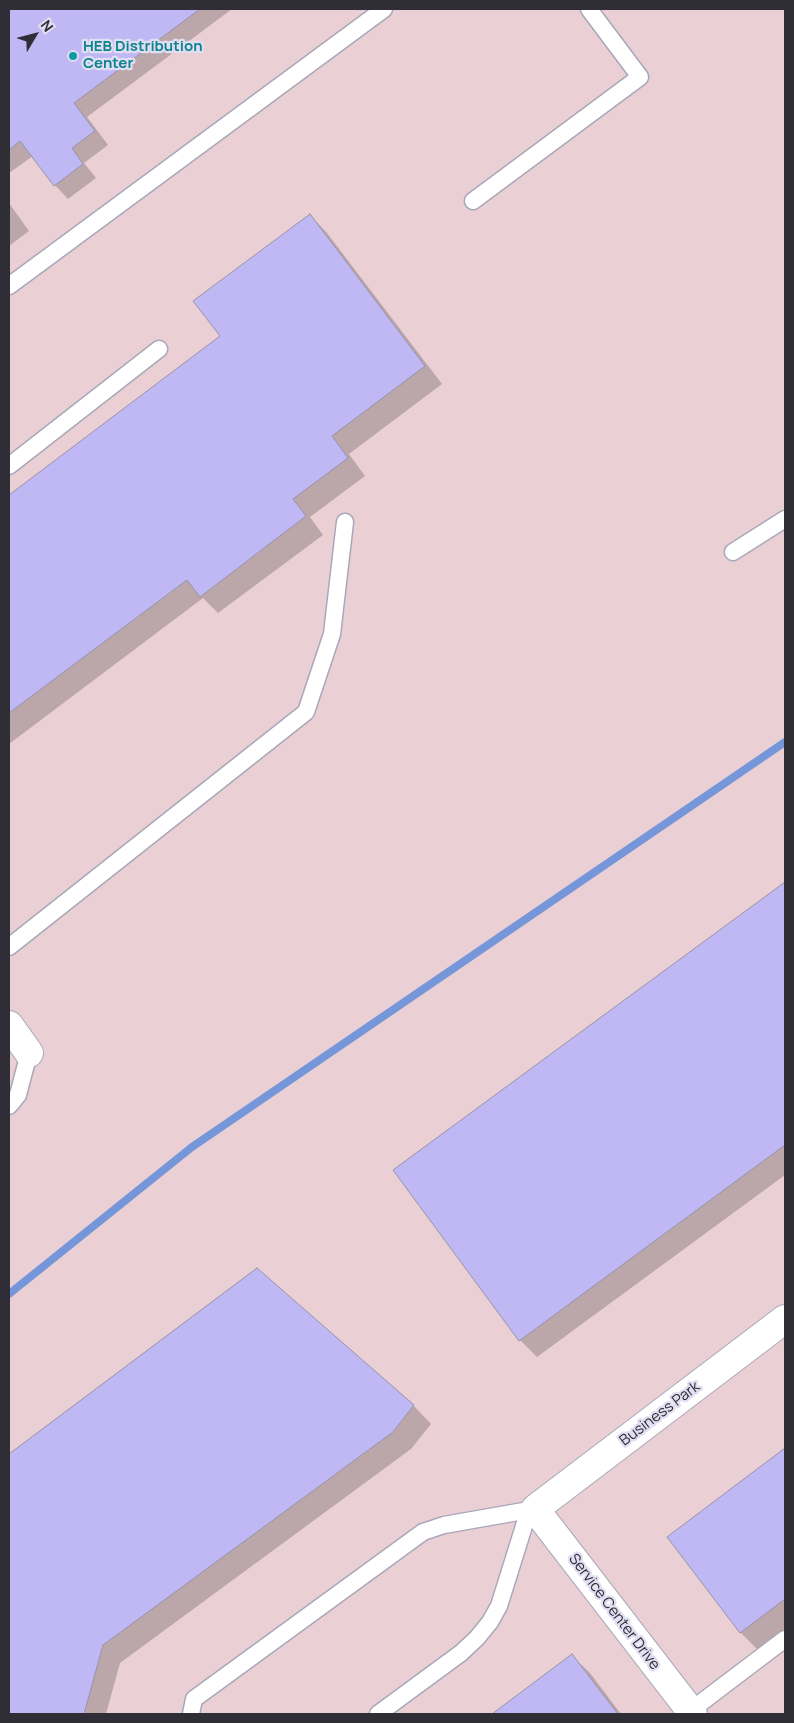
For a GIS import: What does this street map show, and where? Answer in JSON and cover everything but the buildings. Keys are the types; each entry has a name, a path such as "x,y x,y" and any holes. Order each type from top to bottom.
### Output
{"street":[{"path":"9,1025 28,1052"},
{"name":"Business Park","path":"532,1510 785,1319"},
{"name":"Service Center Drive","path":"532,1510 691,1713"}],"lane":[{"path":"9,286 384,9"},
{"path":"473,201 640,77 589,9"},
{"path":"9,466 158,349"},
{"path":"732,552 785,519"},
{"path":"9,947 306,712 332,634 344,522"},
{"path":"9,1106 18,1095 28,1052"},
{"path":"191,1714 194,1699 423,1532 444,1525 532,1510 499,1606 490,1622 461,1653 378,1714"},
{"path":"691,1713 785,1639"}],"shaded area":[{"path":"9,9 785,9 785,1714 9,1714"}],"waterway":[{"path":"9,1294 192,1147 785,742"}],"place":[{"name":"HEB Distribution Center","path":"73,56"}]}
